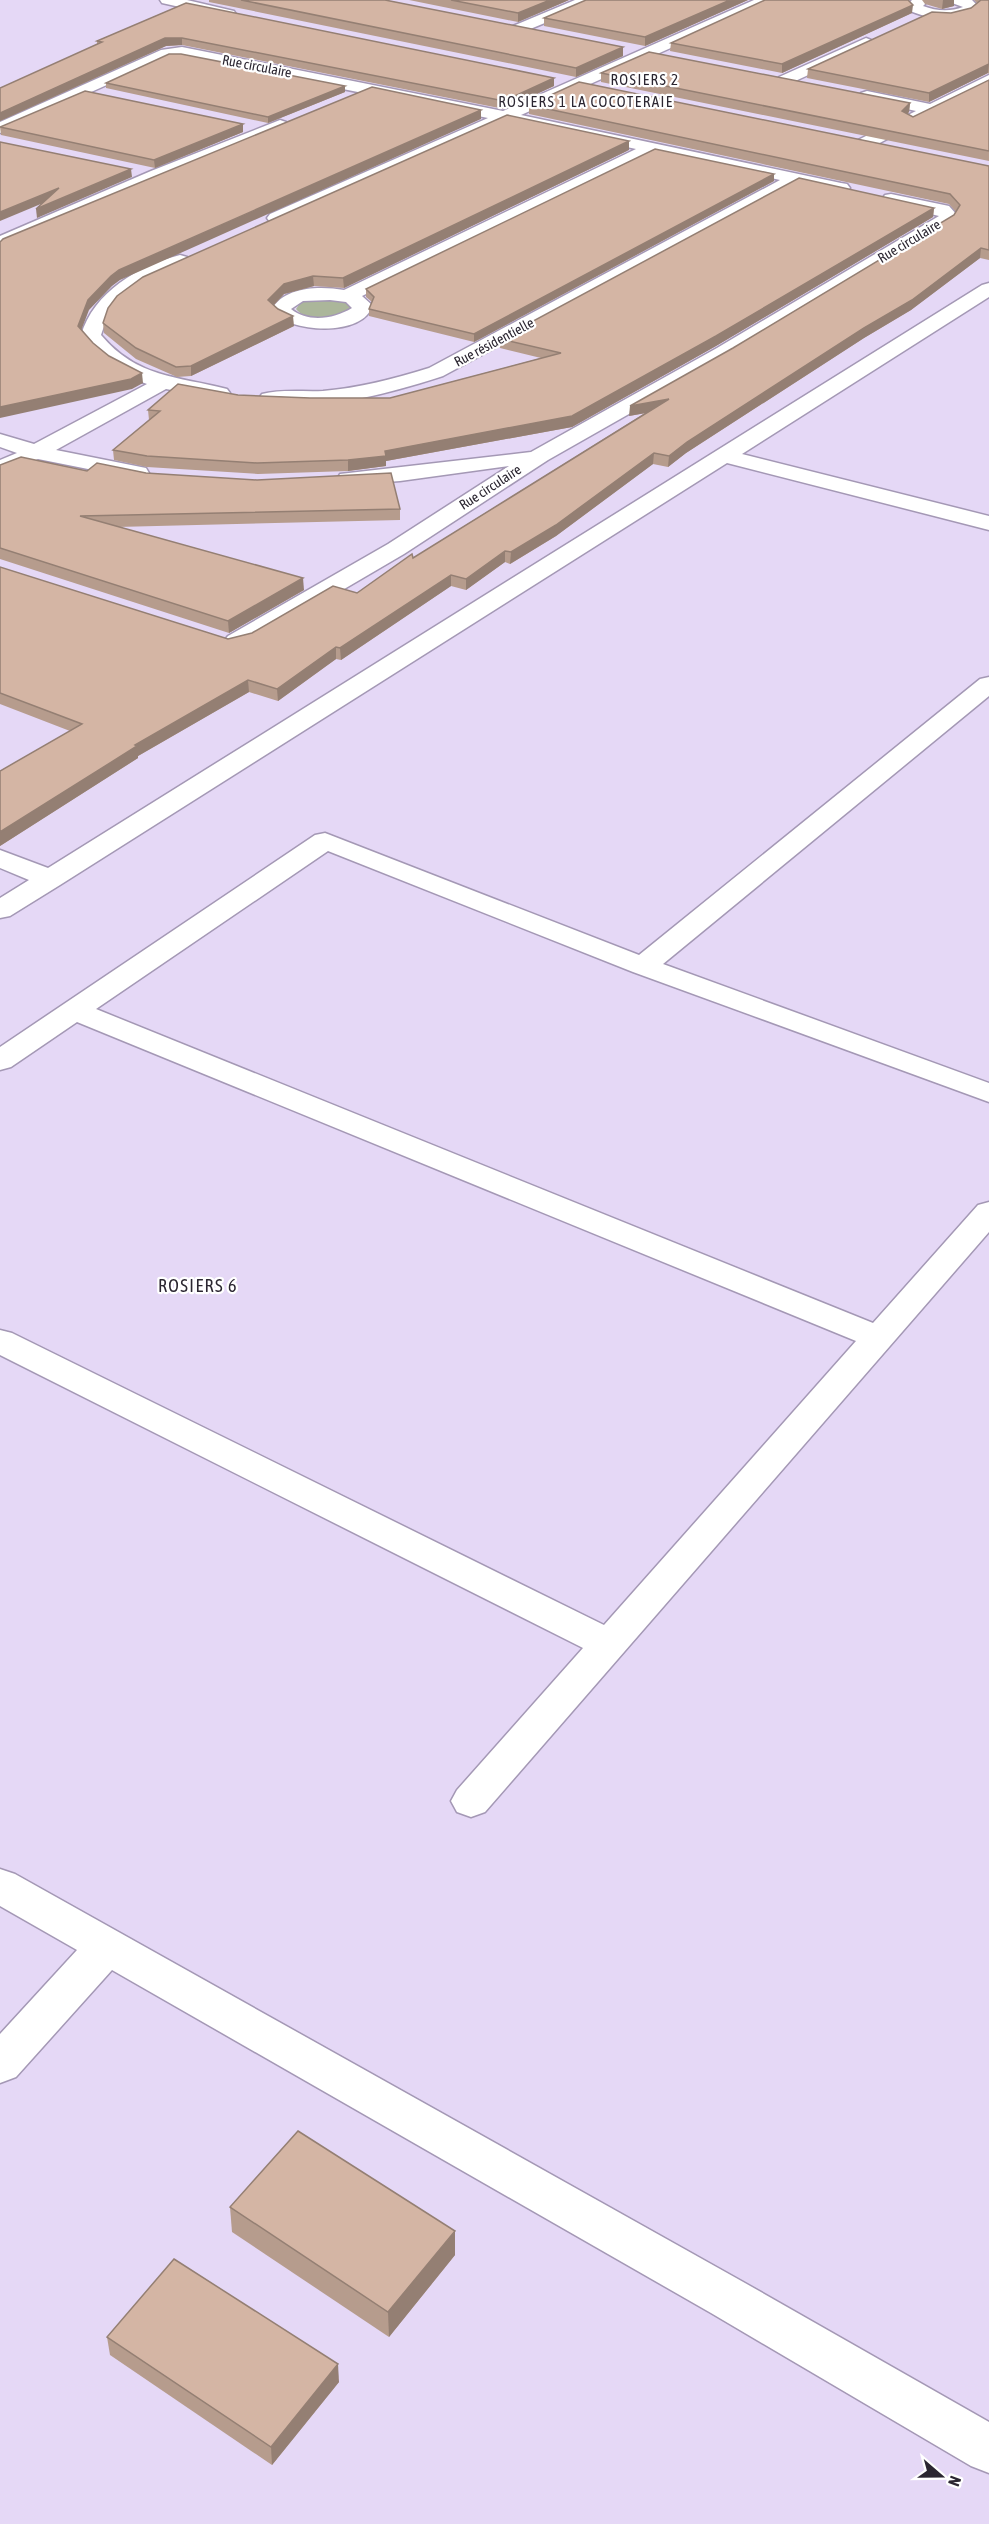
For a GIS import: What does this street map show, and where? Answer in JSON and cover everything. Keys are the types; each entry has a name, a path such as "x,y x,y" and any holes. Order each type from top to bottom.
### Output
{"street":[{"path":"167,0 239,16"},
{"path":"542,33 513,28 588,0"},
{"path":"255,227 766,0"},
{"path":"909,22 926,7 953,14 972,7 957,0"},
{"path":"807,84 779,79 878,37"},
{"path":"623,48 669,57"},
{"name":"Rue circulaire","path":"0,128 166,53 175,52 371,88 853,191"},
{"path":"554,80 599,89"},
{"path":"886,148 858,143 989,80"},
{"path":"340,101 371,88"},
{"path":"81,90 105,95"},
{"path":"852,93 930,109"},
{"path":"0,243 157,175 299,118"},
{"path":"233,123 269,130"},
{"path":"347,296 652,148"},
{"path":"123,168 157,175"},
{"name":"Rue résidentielle","path":"201,252 136,281 101,307 93,322 91,335 100,348 127,368 163,383 246,396 286,399 335,396 379,389 436,372 797,178"},
{"name":"Rue circulaire","path":"217,638 228,642 244,638 396,549 540,455 724,352 946,219 948,215 943,210 875,195"},
{"path":"10,219 39,226"},
{"path":"0,910 989,289"},
{"path":"0,468 36,452 163,383"},
{"path":"0,440 36,452 111,469 157,476"},
{"path":"332,480 400,475 540,455"},
{"path":"726,456 989,523"},
{"path":"643,966 989,684"},
{"path":"0,1061 324,841 643,966 989,1093"},
{"path":"0,858 50,879"},
{"path":"74,1011 879,1338"},
{"path":"471,1801 989,1212"},
{"path":"0,1341 609,1644"},
{"path":"0,1886 728,2298 989,2449"},
{"path":"0,2064 106,1948"}],"green space":[{"path":"320,298 347,302 351,309 330,317 315,318 296,309 301,302"}],"building":[{"path":"241,0 385,0 623,47 576,68"},
{"path":"451,0 550,0 518,13"},
{"path":"586,0 730,0 645,37 544,18"},
{"path":"765,0 908,0 913,5 782,64 671,43"},
{"path":"981,0 989,0 989,64 929,93 808,69 932,12 951,13 971,8"},
{"path":"186,3 554,78 504,101 182,38 165,38 0,113 0,88 102,42 97,41"},
{"path":"649,52 910,103 902,111 913,117 989,80 989,151 601,73"},
{"path":"169,54 181,54 345,86 268,117 106,83"},
{"path":"579,82 989,166 989,250 981,248 912,300 864,328 687,442 669,456 654,453 556,525 511,552 505,551 466,579 451,575 340,648 336,647 277,689 248,680 135,745 137,746 0,832 0,771 82,724 0,693 0,567 228,639 252,633 333,586 357,593 412,554 413,558 669,399 630,406 733,348 954,215 960,205 950,194 529,105"},
{"path":"372,87 481,110 119,270 88,300 78,326 109,356 142,373 131,379 0,407 0,242 3,239"},
{"path":"85,91 243,124 154,160 0,127"},
{"path":"507,115 629,141 343,278 313,276 284,284 268,300 278,309 293,316 191,366 176,367 136,348 103,323 108,308 117,296 143,277"},
{"path":"0,142 131,169 36,209 59,188 0,212"},
{"path":"655,149 774,174 474,334 369,309 374,297 366,289"},
{"path":"799,178 934,208 716,336 572,416 385,451 386,456 348,460 257,463 147,456 113,450 160,411 148,410 178,384 238,395 390,398 561,353 500,339"},
{"path":"21,457 87,471 97,463 146,473 257,480 391,473 400,509 80,516 303,578 228,621 0,548 0,465"},
{"path":"298,2131 455,2231 388,2312 230,2207"},
{"path":"174,2259 338,2364 271,2447 107,2337"}],"district":[{"name":"ROSIERS 2","path":"645,79"},
{"name":"ROSIERS 1 LA COCOTERAIE","path":"586,101"},
{"name":"ROSIERS 6","path":"198,1285"}]}
